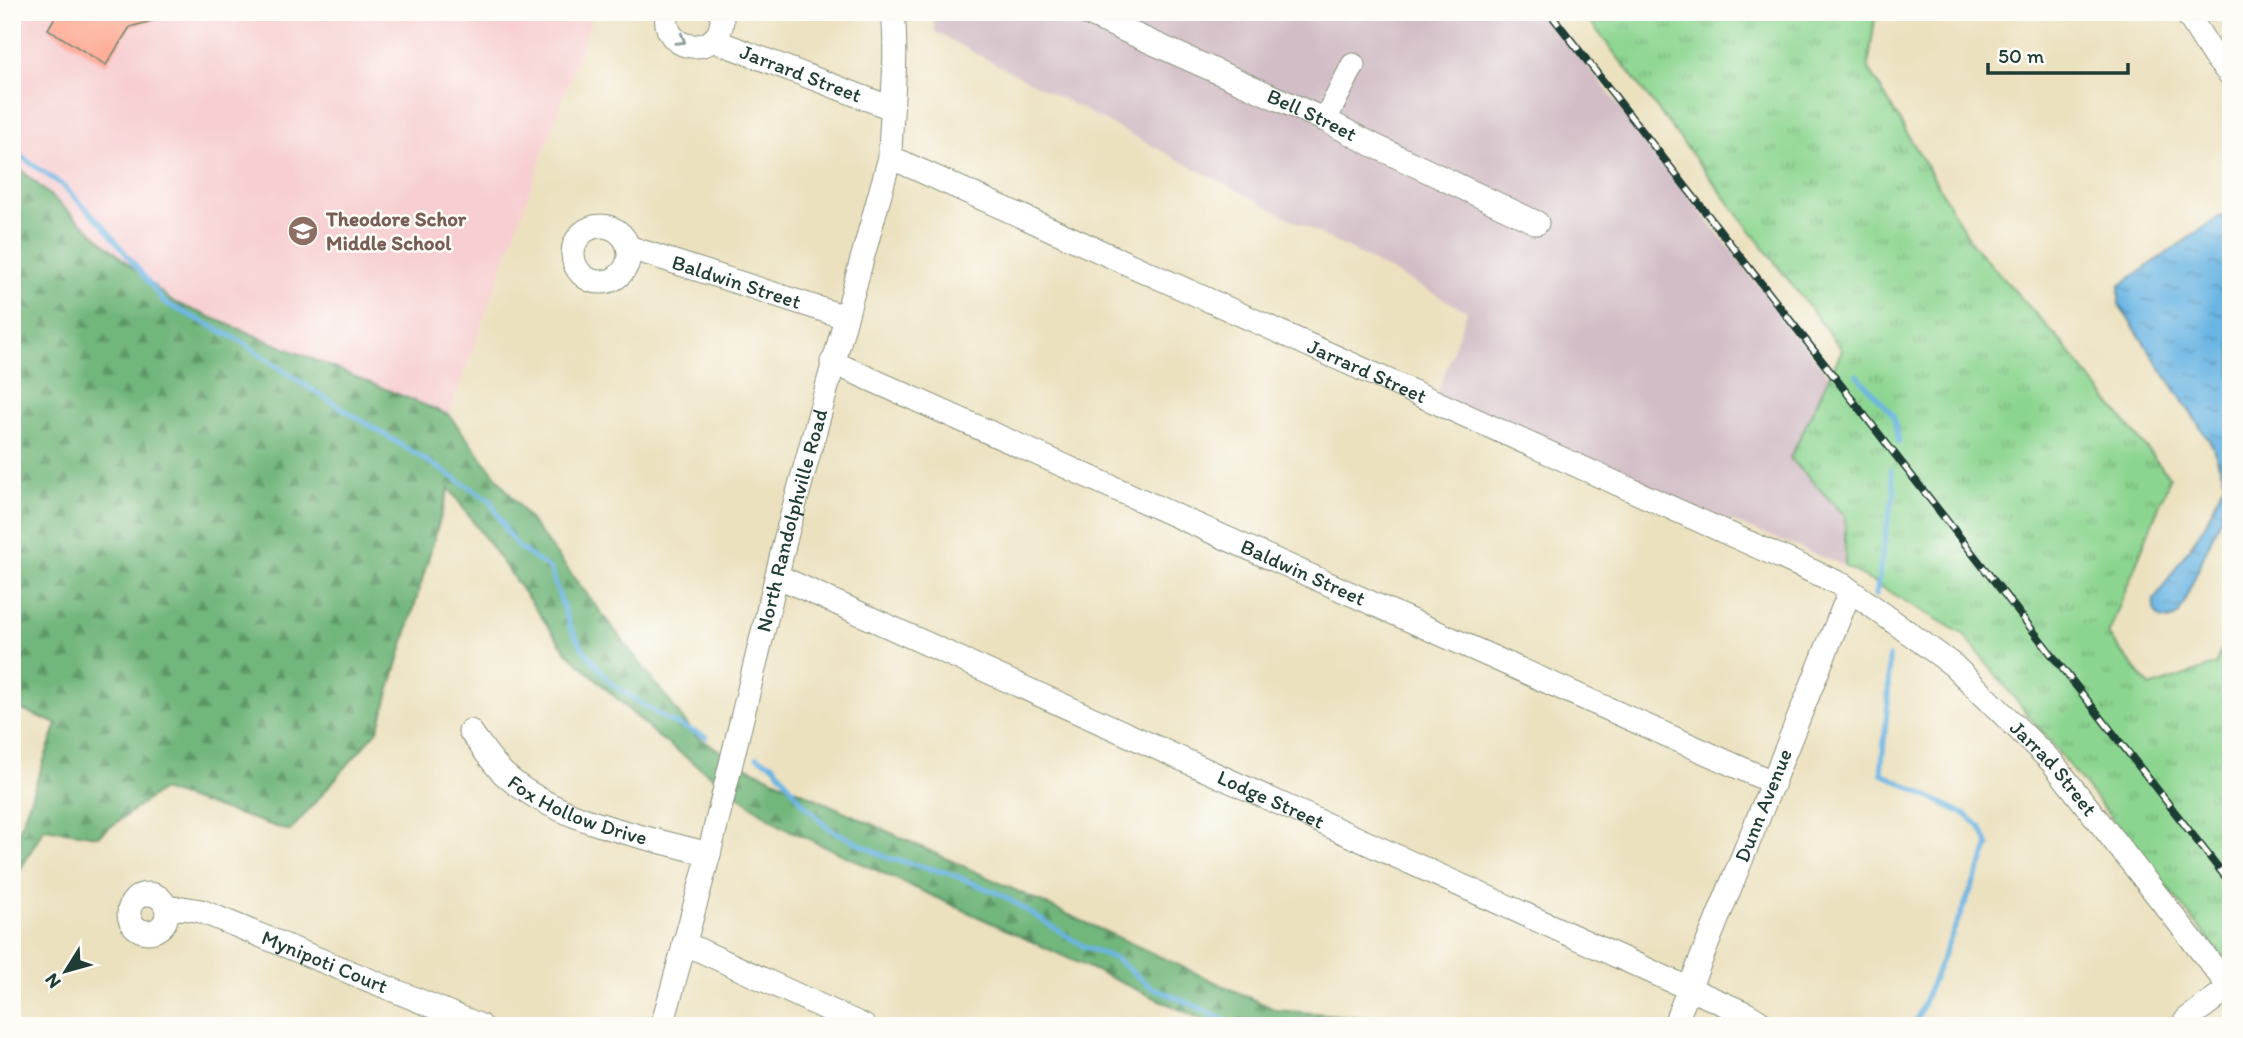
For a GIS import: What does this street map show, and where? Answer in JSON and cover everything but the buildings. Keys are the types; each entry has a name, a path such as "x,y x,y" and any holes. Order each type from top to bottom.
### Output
{"street":[{"name":"Jarrard Street","path":"667,12 667,26 671,35 679,42 694,47 713,40 721,29 721,12"},
{"name":"North Randolphville Road","path":"662,1026 709,854 832,362 890,157 896,38 893,12"},
{"name":"Bell Street","path":"1084,12 1325,120 1537,222"},
{"path":"2186,12 2214,56 2231,76"},
{"name":"Jarrard Street","path":"713,40 891,108"},
{"path":"1325,120 1353,65"},
{"name":"Jarrard Street","path":"890,157 1843,585"},
{"name":"Baldwin Street","path":"628,247 845,317"},
{"name":"Baldwin Street","path":"832,362 1774,783"},
{"name":"Lodge Street","path":"777,576 1747,1014 1766,1026"},
{"name":"Dunn Avenue","path":"1674,1026 1848,596 1843,585"},
{"name":"Jarrad Street","path":"1843,585 1953,665 2052,762 2230,988"},
{"name":"Fox Hollow Drive","path":"470,731 504,774 552,807 597,824 709,854"},
{"name":"Mynipoti Court","path":"167,909 201,911 481,1026"},
{"path":"684,943 864,1026"},
{"path":"2182,1026 2187,1019 2230,988"}],"shaded area":[{"name":"Theodore Schor Middle School","path":"12,12 594,12 449,415 171,301 12,162"},
{"path":"932,12 1546,12 1829,376 1790,458 1845,516 1845,566 1434,403 1467,311 935,32"}],"green space":[{"path":"1583,12 1876,12 1868,67 1973,245 2062,343 2170,478 2108,635 2150,687 2215,665 2231,624 2231,967 1964,635 1845,566 1845,516 1790,458 1842,350"},
{"path":"12,162 171,301 449,415 696,736 745,766 1276,1010 1471,1026 1216,1026 780,826 657,736 566,651 449,488 378,730 290,831 161,790 98,836 44,828 12,884 12,835 18,834 57,724 12,706"}],"water":[{"path":"2231,209 2231,493 2179,614 2165,619 2157,615 2154,600 2206,523 2225,481 2212,445 2119,305 2119,286"}],"waterway":[{"path":"12,150 62,185 103,225 165,303 239,340 303,384 490,500 508,534 519,548 550,569 570,627 584,650 611,683 665,719 706,737"},
{"path":"1857,375 1893,415 1899,442"},
{"path":"1876,595 1895,491 1891,470"},
{"path":"1889,657 1881,773 1966,815 1981,827 1989,846 1914,1026"},
{"path":"757,757 774,765 802,802 828,828 888,858 948,873 1002,895 1083,946 1116,959 1151,987 1236,1026"}],"railway":[{"path":"1549,12 2231,884"}],"place":[{"name":"Theodore Schor Middle School","path":"303,231"}]}
